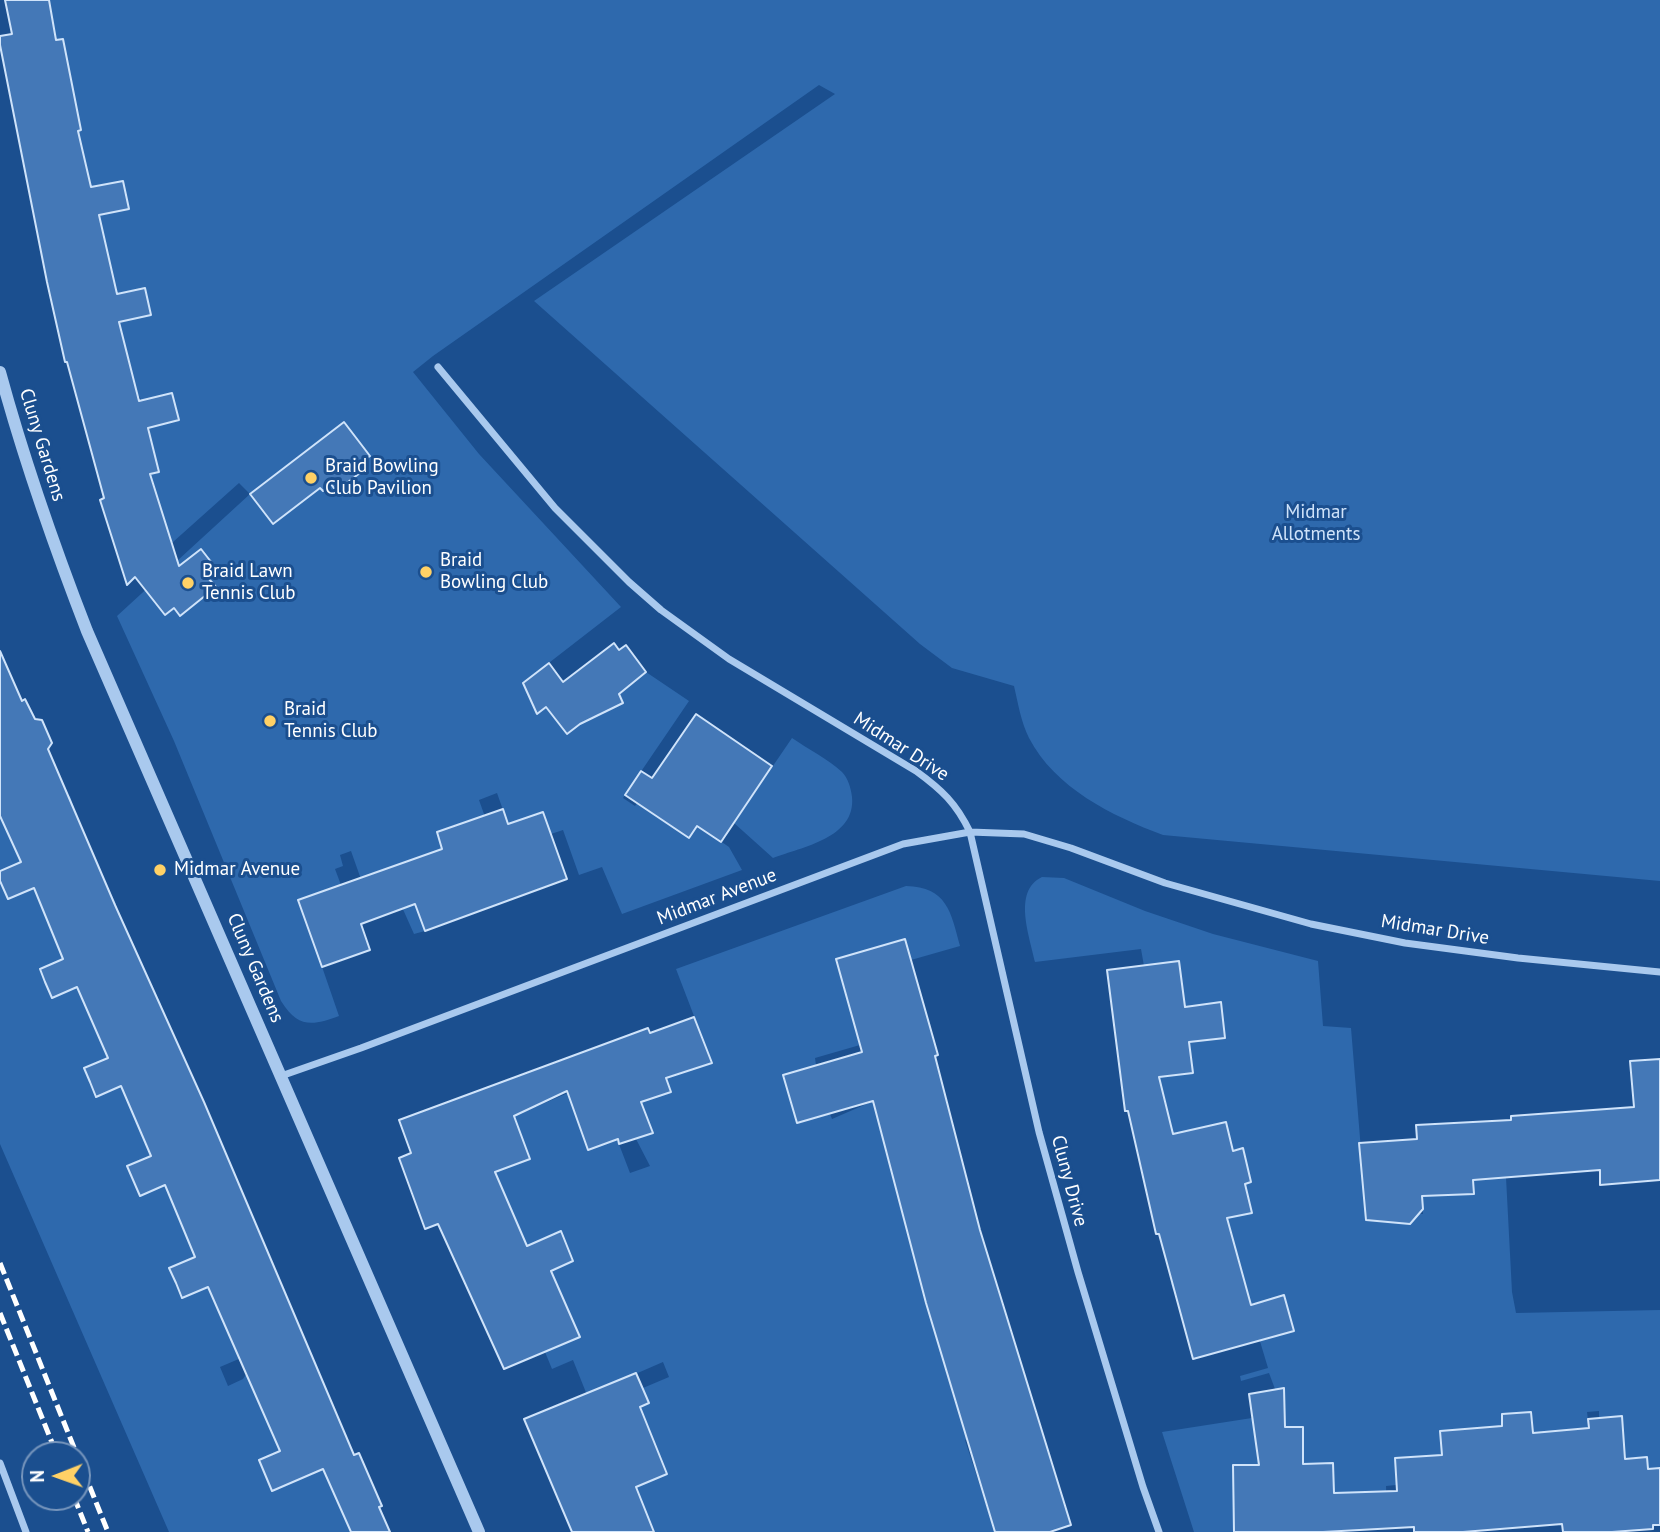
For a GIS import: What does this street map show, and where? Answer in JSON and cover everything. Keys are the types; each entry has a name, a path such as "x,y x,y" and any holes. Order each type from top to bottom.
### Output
{"street":[{"name":"Midmar Drive","path":"438,367 555,508 629,582 694,636 729,660 927,779 959,809 970,832 1024,834 1207,896 1311,924 1405,943 1518,958 1660,972"},
{"name":"Cluny Gardens","path":"0,372 51,539 87,631 479,1532"},
{"name":"Midmar Avenue","path":"281,1076 902,844 970,832"},
{"name":"Cluny Drive","path":"970,832 1025,1072 1059,1205 1143,1487 1159,1532"},
{"path":"0,1462 26,1532"}],"green space":[{"name":"Midmar Allotments","path":"49,0 1660,0 1660,881 1163,835 1124,819 1069,786 1040,756 1026,732 1014,686 952,668 920,644 534,301 835,94 819,85 413,372 479,454 621,607 523,683 537,714 546,707 567,734 596,712 598,715 623,703 619,694 646,672 689,701 623,798 635,806 654,779 689,837 705,815 703,829 729,847 742,870 622,914 602,867 579,875 563,830 551,834 508,824 497,793 479,800 514,898 507,901 497,877 456,826 437,832 442,849 401,864 425,931 414,934 389,878 375,919 351,851 340,855 343,866 335,869 341,885 299,900 339,1016 313,1023 300,1020 287,1010 281,1001 174,741 117,616 250,494 239,483 154,559 169,534 153,483 131,490 128,480 159,472 150,438 150,427 179,419 172,393 142,401 137,393 119,322 151,315 145,288 110,295 105,242 102,243 97,216 128,209 123,181 91,187 84,159 45,138 81,130 63,39 30,46"},
{"path":"792,738 844,774 852,794 851,811 845,822 825,839 773,858 734,823"},
{"path":"70,796 74,808 12,835 23,864 0,871 0,816 4,824"},
{"path":"1042,877 1064,878 1145,911 1213,934 1318,961 1323,1026 1351,1028 1365,1199 1410,1223 1417,1214 1423,1214 1422,1196 1473,1194 1470,1122 1503,1120 1512,1292 1516,1313 1660,1310 1660,1468 1656,1469 1659,1525 1653,1526 1647,1457 1617,1459 1621,1416 1599,1418 1599,1411 1587,1412 1589,1428 1537,1495 1531,1412 1502,1414 1505,1459 1440,1431 1442,1456 1395,1458 1396,1485 1386,1486 1387,1509 1364,1511 1362,1492 1347,1493 1348,1531 1335,1531 1333,1463 1301,1464 1302,1427 1267,1428 1270,1464 1233,1466 1234,1532 1194,1532 1162,1432 1284,1413 1269,1373 1241,1381 1240,1376 1268,1368 1259,1338 1294,1331 1284,1296 1259,1302 1251,1307 1241,1272 1173,1290 1171,1283 1206,1273 1223,1219 1251,1212 1245,1184 1251,1182 1243,1148 1215,1155 1221,1123 1139,1142 1122,1082 1193,1073 1189,1039 1196,1041 1225,1037 1221,1003 1191,1006 1185,1010 1144,966 1141,949 1035,962 1027,928 1025,903 1033,884"},
{"path":"0,880 8,899 33,886 45,914 108,888 116,904 54,931 66,961 60,960 40,969 53,997 76,984 151,986 161,1004 98,1031 110,1060 84,1068 96,1096 116,1088 120,1083 153,1158 147,1157 127,1166 140,1196 160,1187 164,1182 176,1210 239,1183 248,1205 196,1260 170,1268 182,1297 207,1284 220,1313 282,1286 302,1332 220,1367 228,1386 243,1379 247,1373 281,1454 259,1460 272,1490 294,1470 351,1447 354,1455 323,1469 346,1521 379,1507 384,1520 355,1532 169,1532 0,1144"},
{"path":"906,886 920,887 939,896 950,912 960,946 911,960 904,940 836,959 860,1045 815,1058 816,1065 783,1075 797,1123 830,1114 832,1119 871,1102 941,1084 982,1249 986,1248 987,1252 923,1293 955,1401 1002,1428 965,1440 995,1532 654,1532 652,1527 596,1504 667,1474 610,1420 649,1403 643,1388 669,1377 663,1362 587,1395 573,1360 552,1369 545,1352 546,1274 573,1261 561,1232 528,1248 475,1208 431,1227 419,1199 504,1152 509,1167 529,1160 514,1116 568,1093 588,1149 617,1139 630,1173 650,1166 636,1139 652,1132 639,1103 671,1091 659,1057 712,1063 676,969"}],"building":[{"path":"5,0 49,0 56,40 63,39 81,130 78,131 91,187 123,181 129,209 99,215 117,294 145,288 151,315 119,322 139,401 172,393 179,420 148,428 159,472 150,474 179,566 201,549 219,572 209,579 216,587 180,616 174,608 165,615 135,577 127,585 100,500 104,498 65,362 47,282 0,45 0,36 12,34"},
{"name":"Braid Bowling Club Pavilion","path":"344,422 370,456 356,466 360,473 336,491 331,484 323,491 320,488 273,524 250,494"},
{"path":"614,643 619,650 626,645 646,672 619,694 623,703 580,724 567,734 546,707 537,714 523,683 549,663 563,682"},
{"path":"0,651 22,701 25,699 35,719 42,720 52,743 48,749 204,1102 354,1455 359,1453 390,1532 351,1532 323,1469 272,1491 259,1460 280,1451 208,1287 182,1298 169,1268 195,1257 165,1185 140,1196 127,1166 151,1156 121,1086 96,1097 84,1068 108,1058 77,987 52,998 45,982 40,969 63,959 34,888 8,899 0,881 0,871 21,862 0,816"},
{"path":"696,714 772,766 721,842 697,826 689,838 625,795 641,771 652,778"},
{"path":"503,809 508,824 543,812 567,879 425,931 415,904 361,924 370,950 322,967 298,900 442,849 437,832"},
{"path":"905,939 938,1055 935,1056 980,1230 1071,1525 1050,1532 995,1532 926,1303 873,1101 797,1123 783,1075 862,1052 836,959"},
{"path":"1179,961 1185,1007 1221,1002 1225,1038 1189,1042 1193,1073 1159,1077 1173,1134 1226,1122 1233,1151 1243,1148 1251,1182 1245,1184 1252,1213 1227,1218 1251,1305 1284,1295 1294,1331 1193,1359 1159,1234 1156,1234 1128,1111 1125,1111 1107,970"},
{"path":"694,1017 712,1063 666,1078 671,1092 641,1102 653,1133 619,1144 618,1139 588,1150 567,1091 514,1116 530,1159 495,1172 527,1246 561,1231 573,1261 551,1271 580,1337 504,1369 438,1224 425,1229 399,1158 411,1153 399,1120 648,1028 650,1033"},
{"path":"1660,1059 1660,1180 1600,1185 1600,1170 1473,1180 1474,1194 1422,1196 1423,1209 1410,1224 1366,1220 1359,1143 1417,1139 1416,1125 1511,1120 1511,1116 1634,1107 1630,1061"},
{"path":"636,1373 649,1403 640,1407 667,1474 636,1487 654,1532 572,1532 524,1419"},
{"path":"1284,1388 1285,1427 1303,1427 1303,1464 1333,1463 1334,1493 1397,1491 1395,1458 1442,1455 1440,1431 1502,1426 1502,1414 1531,1412 1533,1433 1589,1428 1588,1419 1622,1416 1625,1459 1647,1457 1648,1469 1660,1468 1660,1525 1653,1525 1653,1529 1612,1532 1563,1532 1562,1524 1463,1532 1414,1532 1414,1527 1323,1532 1234,1532 1233,1465 1259,1465 1249,1394"}],"railway":[{"path":"0,1263 71,1441"},
{"path":"0,1313 51,1441"},
{"path":"91,1490 108,1532"},
{"path":"80,1511 88,1532"}],"place":[{"name":"Braid Bowling Club Pavilion","path":"311,478"},
{"name":"Braid Bowling Club","path":"426,572"},
{"name":"Braid Lawn Tennis Club","path":"188,583"},
{"name":"Braid Tennis Club","path":"270,721"},
{"name":"Midmar Avenue","path":"160,870"}]}
